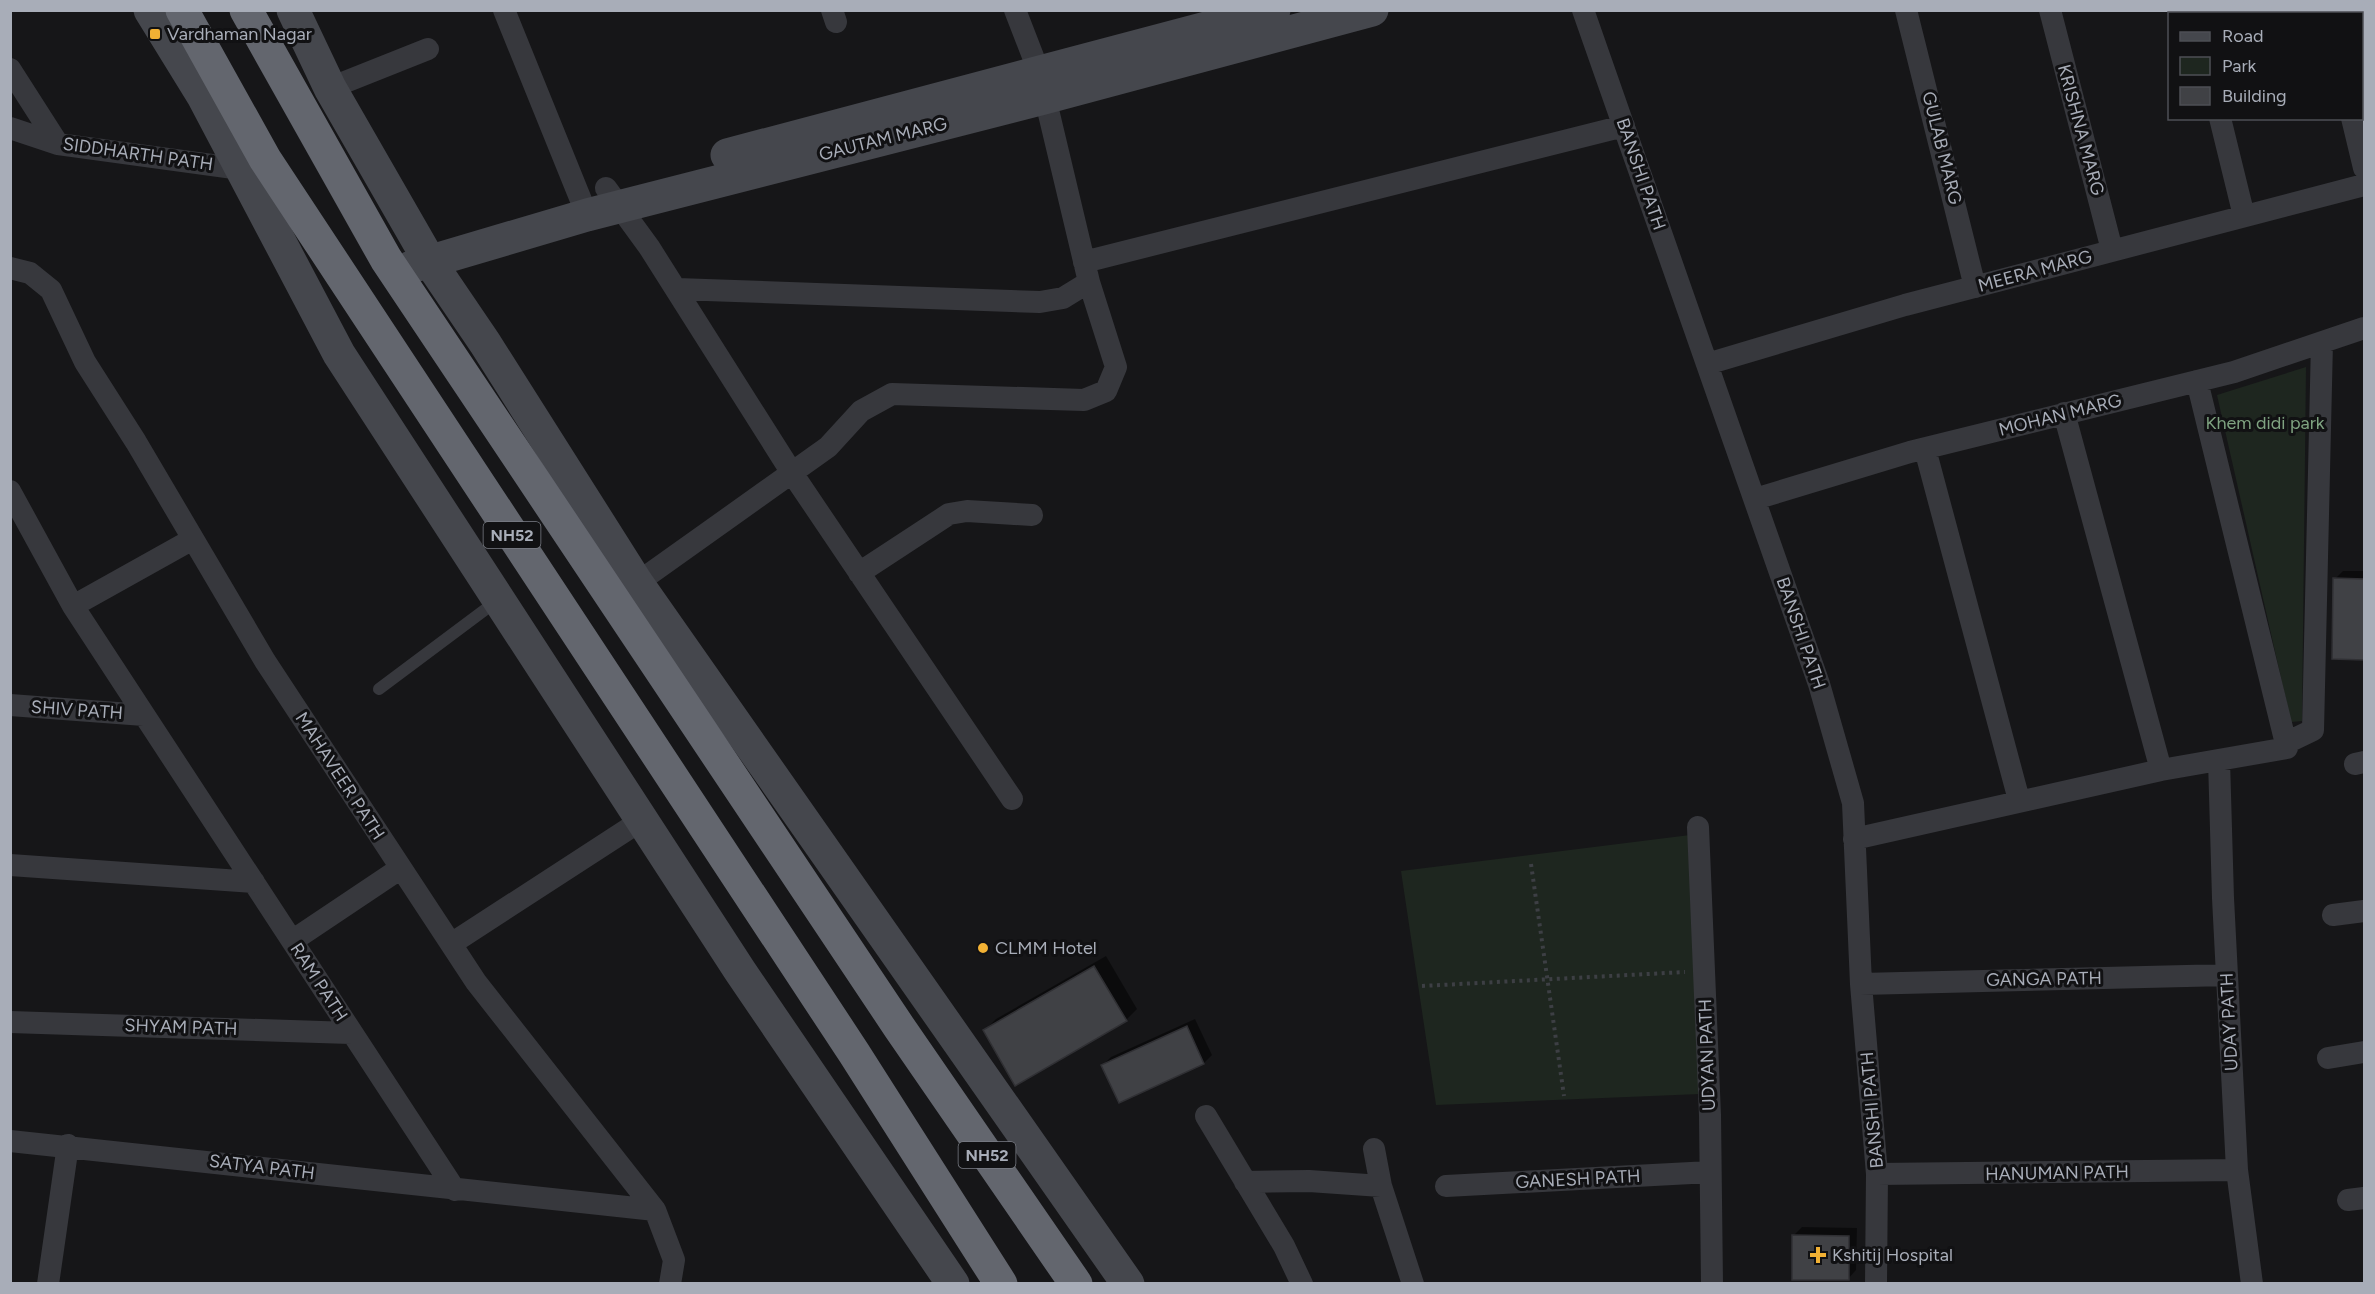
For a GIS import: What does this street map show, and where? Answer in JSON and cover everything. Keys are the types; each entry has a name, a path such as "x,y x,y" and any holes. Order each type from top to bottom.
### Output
{"highway":[{"name":"NH52","path":"182,10 253,164 854,1053 1001,1284"},
{"name":"NH52","path":"246,10 388,262 899,1027 1076,1284"}],"street":[{"path":"150,10 203,96 253,164 339,354 642,820 909,1222 953,1284"},
{"path":"293,10 330,88 424,252 485,343 637,583 1128,1284"},
{"path":"504,10 597,201 677,289 792,473 1012,800"},
{"path":"637,583 828,447 861,411 892,394 1084,400 1106,391 1116,367 1086,272 1041,85 1016,10"},
{"path":"1041,85 1274,10"},
{"name":"GAUTAM MARG","path":"388,262 597,201 1041,85 1372,10"},
{"name":"BANSHI PATH","path":"1583,10 1819,684 1853,803 1861,984 1877,1174 1876,1284"},
{"name":"GULAB MARG","path":"1906,10 1975,286"},
{"name":"KRISHNA MARG","path":"2050,10 2112,250"},
{"path":"330,88 428,50"},
{"path":"10,69 58,144"},
{"path":"2220,120 2244,216"},
{"path":"2352,120 2364,168"},
{"path":"677,289 1040,302 1063,298 1086,272 1624,126"},
{"name":"SIDDHARTH PATH","path":"10,128 58,144 253,164"},
{"name":"MEERA MARG","path":"1707,364 1975,286 2364,185"},
{"name":"MAHAVEER PATH","path":"10,268 30,273 51,290 85,362 136,442 265,661 476,982 655,1210 674,1260 670,1284"},
{"name":"MOHAN MARG","path":"1755,499 1925,449 2234,372 2364,328"},
{"path":"2286,743 2313,729 2322,342"},
{"path":"1854,839 2019,800 2161,770 2287,748 2197,381"},
{"path":"2064,413 2161,770"},
{"path":"1925,449 2019,800"},
{"name":"RAM PATH","path":"10,491 73,606 455,1190"},
{"path":"859,573 949,514 967,511 1032,515"},
{"path":"73,606 193,540"},
{"name":"SHIV PATH","path":"10,705 144,715"},
{"name":"UDAY PATH","path":"2219,760 2237,1170 2252,1284"},
{"path":"451,944 642,820"},
{"name":"UDYAN PATH","path":"1698,827 1712,1284"},
{"path":"10,865 254,882"},
{"path":"292,941 401,868"},
{"path":"2333,915 2364,911"},
{"name":"GANGA PATH","path":"1861,984 2227,975"},
{"name":"SHYAM PATH","path":"10,1022 351,1033"},
{"path":"2328,1058 2364,1052"},
{"path":"1206,1116 1284,1246 1302,1284"},
{"name":"SATYA PATH","path":"10,1141 68,1145 455,1190"},
{"path":"48,1284 68,1145"},
{"path":"1374,1149 1381,1186 1413,1284"},
{"name":"HANUMAN PATH","path":"1877,1174 2237,1170"},
{"name":"GANESH PATH","path":"1446,1186 1710,1172"},
{"path":"1245,1182 1309,1181 1381,1186"},
{"path":"455,1190 655,1210"}],"lane":[{"path":"379,690 498,600"}],"path":[{"path":"1531,864 1564,1096"},
{"path":"1422,986 1704,971"}],"green space":[{"name":"Khem didi park","path":"2306,367 2302,721 2291,722 2217,395"},
{"path":"1690,835 1700,1094 1436,1105 1401,871"}],"building":[{"path":"2333,578 2364,579 2364,660 2332,659"},
{"path":"1094,966 1127,1021 1015,1086 983,1030"},
{"path":"1187,1026 1204,1064 1119,1103 1101,1065"},
{"path":"1792,1235 1849,1236 1849,1280 1792,1280"}],"place":[{"name":"Vardhaman Nagar","path":"155,34"},
{"name":"CLMM Hotel","path":"983,948"},
{"name":"Kshitij Hospital","path":"1818,1255"}]}
